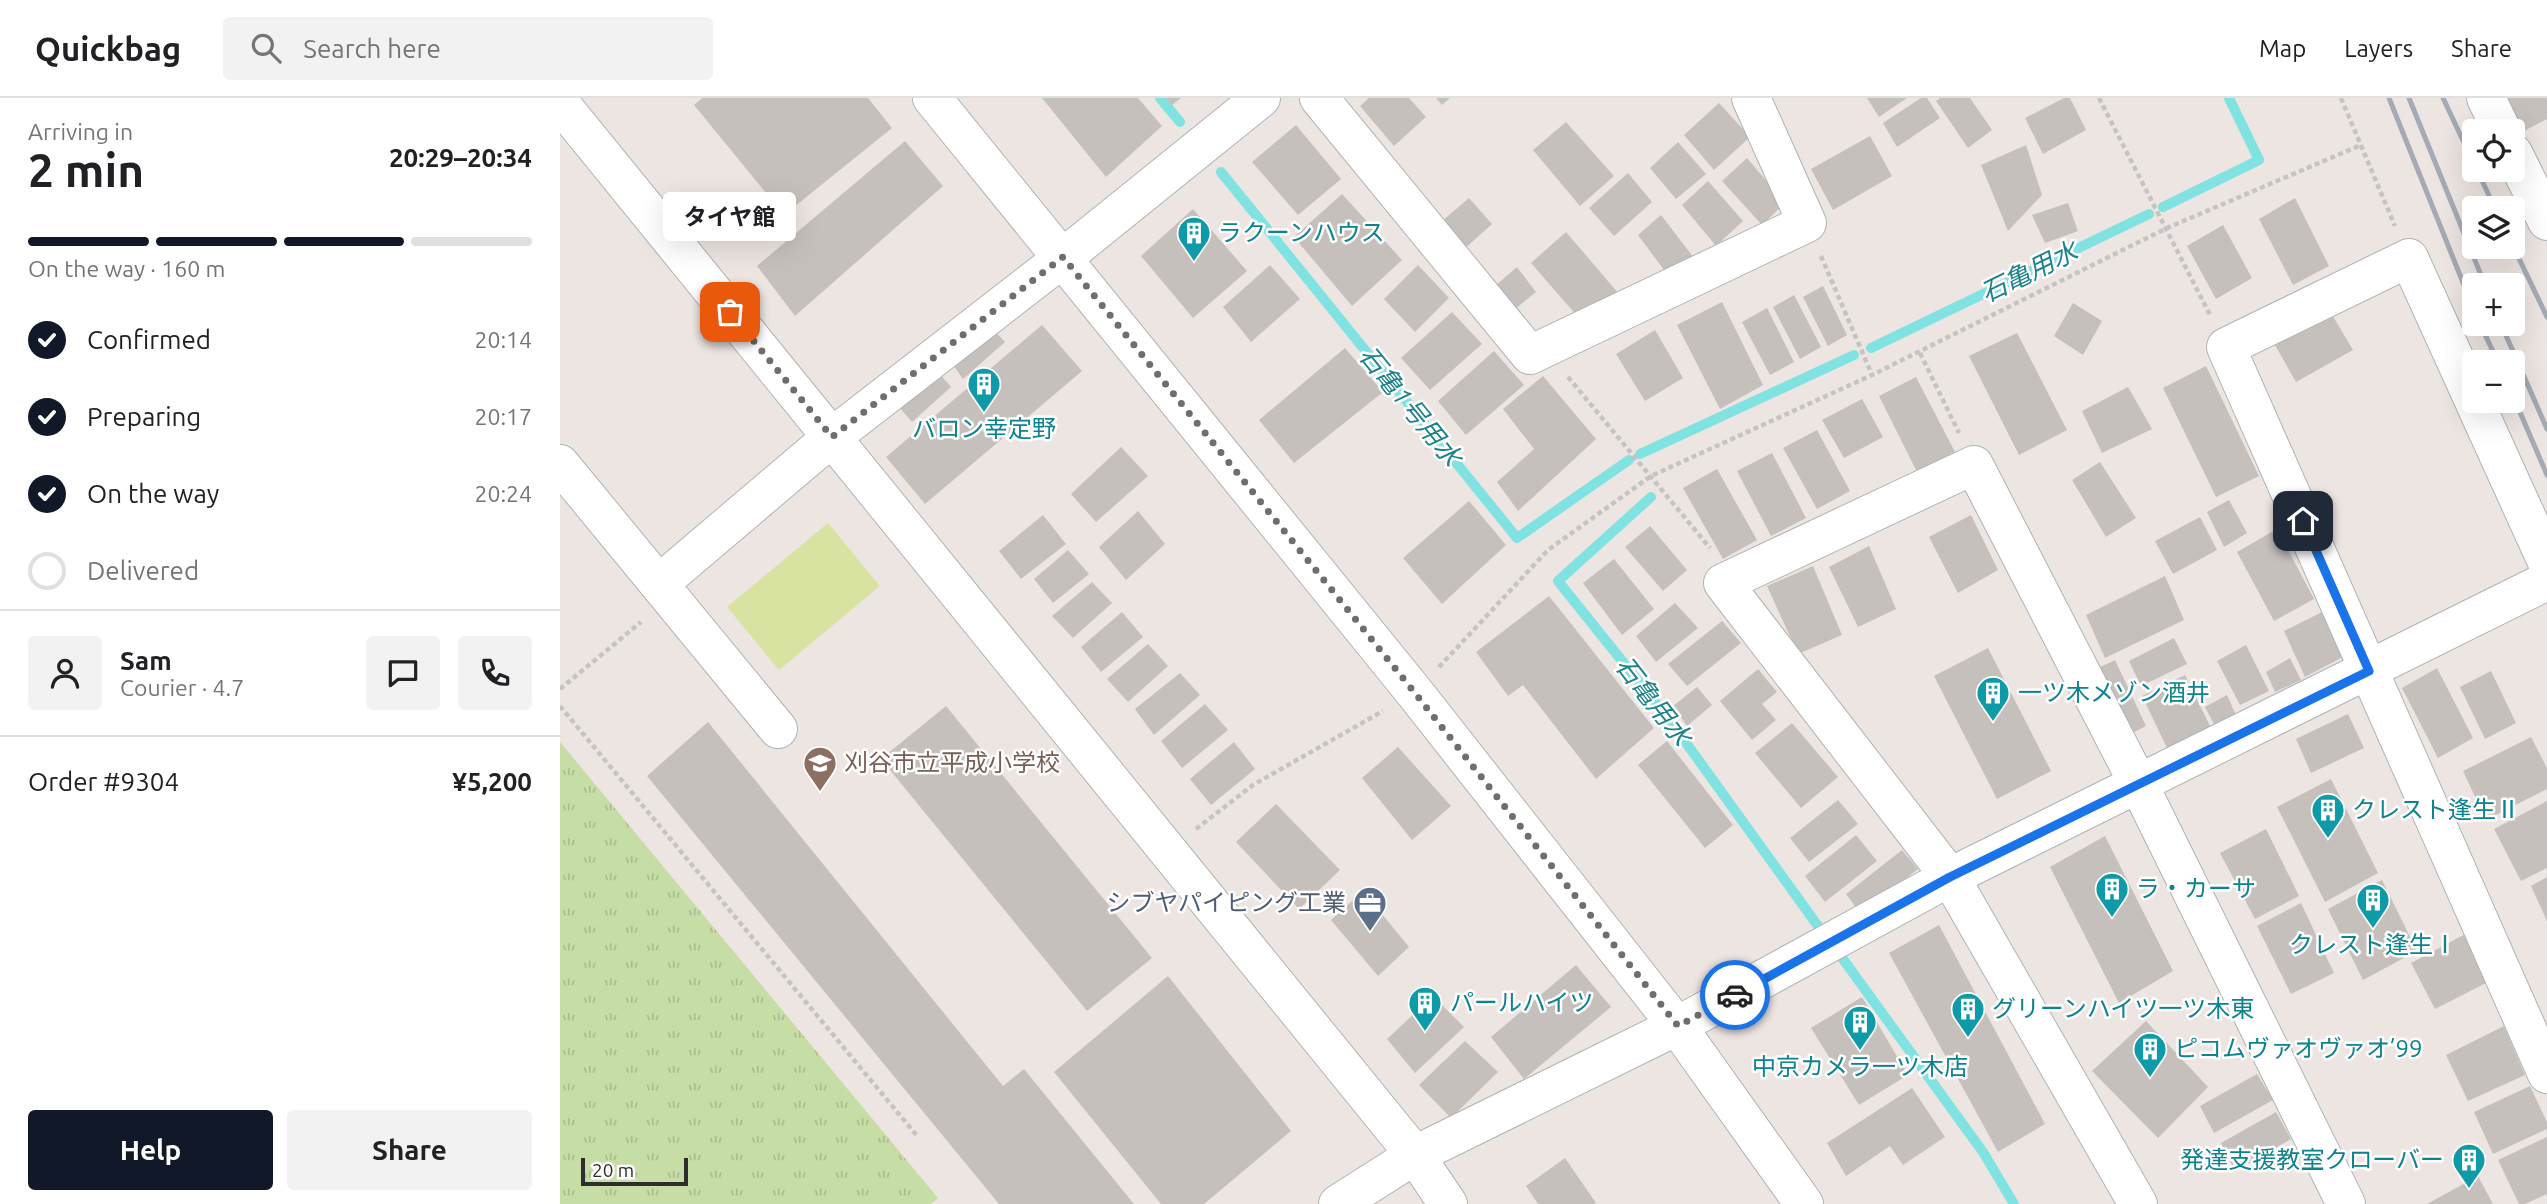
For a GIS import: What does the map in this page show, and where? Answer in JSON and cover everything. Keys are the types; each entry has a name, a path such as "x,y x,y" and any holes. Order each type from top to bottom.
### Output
{"street":[{"path":"932,98 1406,682 1678,1026 1804,1204"},
{"path":"660,583 832,437 1261,98"},
{"path":"1319,98 1530,355 1807,223 1751,98"},
{"path":"2486,98 2496,119"},
{"path":"560,103 1169,849 1415,1155 1448,1204"},
{"path":"2525,177 2547,221"},
{"path":"2547,562 2409,258 2226,347 2547,1074"},
{"path":"560,464 778,729"},
{"path":"2138,1204 1950,877 1723,583 1974,465 2139,785 2346,1204"},
{"path":"1338,1204 1415,1155 1678,1026 1950,877 2547,581"}],"path":[{"path":"2099,98 2226,347"},
{"path":"2341,98 2409,258"},
{"path":"1548,550 1651,476 1872,376 2167,228 2361,145"},
{"path":"1807,223 1872,376"},
{"path":"1545,350 1735,578"},
{"path":"1920,352 1974,465"},
{"path":"560,689 656,610 660,583"},
{"path":"560,706 918,1137"},
{"path":"1169,849 1253,785"}],"green space":[{"path":"828,523 880,586 779,670 727,607"},
{"path":"560,742 938,1198 931,1204 560,1204"}],"building":[{"path":"702,98 868,98 892,128 784,215 694,105"},
{"path":"1042,98 1138,98 1162,126 1106,177"},
{"path":"1166,98 1181,98 1172,105"},
{"path":"1369,98 1409,98 1426,117 1394,146 1360,106"},
{"path":"1436,98 1450,98 1442,105"},
{"path":"1867,98 1907,98 1879,117"},
{"path":"1921,98 1927,98 1940,118 1897,147 1883,123"},
{"path":"1940,98 1970,98 1992,130 1968,148 1936,101"},
{"path":"2064,98 2070,98 2086,130 2043,154 2025,118"},
{"path":"2502,98 2547,98 2547,119 2525,130 2525,119 2513,119"},
{"path":"1719,103 1750,137 1714,170 1684,135"},
{"path":"1566,122 1614,176 1580,206 1533,150"},
{"path":"1296,125 1341,179 1298,215 1252,162"},
{"path":"1870,136 1892,176 1833,210 1811,169"},
{"path":"905,141 943,186 795,316 757,266"},
{"path":"1678,142 1706,174 1676,199 1650,168"},
{"path":"2026,145 2042,195 2008,231 1981,165"},
{"path":"1747,158 1785,203 1762,225 1722,181"},
{"path":"1628,173 1652,202 1614,236 1589,208"},
{"path":"1708,181 1743,221 1716,246 1682,205"},
{"path":"1342,194 1402,260 1352,306 1294,237"},
{"path":"1469,198 1492,224 1463,250 1441,222"},
{"path":"2295,198 2329,266 2293,285 2259,219"},
{"path":"2068,203 2078,231 2045,243 2032,215"},
{"name":"ラクーンハウス","path":"1193,209 1247,271 1193,318 1141,256"},
{"path":"1661,215 1694,258 1670,278 1638,235"},
{"path":"2223,225 2252,278 2216,299 2187,246"},
{"path":"1566,232 1619,294 1585,325 1531,263"},
{"path":"1270,265 1300,299 1251,342 1223,307"},
{"path":"1418,265 1449,298 1415,332 1384,299"},
{"path":"1517,267 1536,292 1514,310 1495,286"},
{"path":"1823,286 1847,335 1828,346 1803,297"},
{"path":"1794,295 1821,347 1800,359 1773,307"},
{"path":"1722,302 1763,385 1720,409 1677,325"},
{"path":"2073,303 2102,321 2083,355 2054,336"},
{"path":"1767,308 1794,362 1770,375 1742,322"},
{"path":"1452,312 1482,344 1430,390 1401,358"},
{"path":"2331,313 2353,350 2296,382 2275,345"},
{"name":"バロン幸定野","path":"1042,325 1082,371 925,504 886,457"},
{"path":"993,329 1005,342 963,379 953,365"},
{"path":"1655,330 1683,378 1645,401 1616,354"},
{"path":"2017,333 2067,430 2019,455 1969,356"},
{"path":"1345,348 1383,392 1294,463 1259,420"},
{"path":"1494,351 1524,385 1466,435 1438,401"},
{"path":"2206,366 2259,476 2216,497 2163,388"},
{"path":"939,373 951,387 912,422 900,408"},
{"path":"1543,376 1596,439 1518,511 1497,482 1534,449 1503,409"},
{"path":"1916,377 1955,452 1917,472 1879,396"},
{"path":"2128,387 2152,429 2102,453 2082,411"},
{"path":"1862,399 1883,437 1844,458 1822,420"},
{"path":"1817,430 1850,491 1817,509 1783,448"},
{"path":"1121,447 1148,476 1096,522 1071,494"},
{"path":"1772,453 1806,518 1771,536 1737,471"},
{"path":"2100,462 2136,518 2106,537 2072,480"},
{"path":"1717,469 1757,540 1723,559 1683,488"},
{"path":"2229,500 2247,533 2224,547 2207,512"},
{"path":"1469,501 1506,545 1442,604 1403,558"},
{"path":"1138,511 1165,544 1126,580 1099,547"},
{"path":"1043,515 1066,544 1021,579 999,551"},
{"path":"1971,515 1998,570 1958,593 1929,537"},
{"path":"2200,517 2217,550 2173,574 2155,541"},
{"path":"1650,526 1687,570 1663,591 1625,547"},
{"path":"2277,529 2314,599 2274,621 2237,552"},
{"path":"1869,546 1896,609 1858,627 1829,567"},
{"path":"1068,550 1089,574 1053,603 1034,579"},
{"path":"1614,559 1654,609 1622,635 1583,583"},
{"path":"1813,566 1842,635 1798,654 1767,586"},
{"path":"2165,576 2184,620 2105,658 2086,615"},
{"path":"1092,582 1112,603 1073,638 1052,616"},
{"path":"1549,596 1654,728 1596,779 1523,685 1508,696 1476,652"},
{"path":"1675,603 1698,628 1656,662 1636,636"},
{"path":"1122,612 1143,637 1101,672 1081,647"},
{"path":"2322,612 2343,657 2305,677 2284,631"},
{"path":"1722,621 1741,643 1687,686 1668,664"},
{"path":"2174,638 2187,664 2141,686 2129,661"},
{"path":"1148,644 1168,666 1128,702 1107,679"},
{"path":"2246,645 2269,691 2240,705 2217,661"},
{"name":"一ツ木メゾン酒井","path":"1988,648 2051,771 1997,799 1934,676"},
{"path":"2290,658 2301,680 2275,692 2266,672"},
{"path":"2115,660 2146,726 2125,737 2094,670"},
{"path":"2437,668 2473,738 2438,758 2402,688"},
{"path":"1758,669 1777,692 1762,704 1776,720 1752,740 1720,701"},
{"path":"2491,671 2516,723 2485,739 2460,687"},
{"path":"1180,673 1200,695 1154,735 1135,709"},
{"path":"2185,675 2212,730 2169,752 2142,696"},
{"path":"1697,687 1712,705 1687,726 1673,706"},
{"path":"2227,695 2239,722 2218,732 2205,707"},
{"path":"1205,704 1228,730 1182,768 1161,741"},
{"path":"946,706 1152,958 1087,1011 881,759"},
{"path":"2348,714 2364,748 2311,773 2296,739"},
{"path":"708,722 1003,1086 1024,1069 1134,1204 999,1204 647,776"},
{"path":"1792,723 1838,777 1801,808 1755,753"},
{"path":"2531,737 2547,768 2547,789 2486,820 2463,771"},
{"path":"1667,741 1733,825 1705,848 1638,765"},
{"path":"1234,742 1255,769 1211,805 1190,779"},
{"path":"1398,747 1451,806 1412,840 1362,778"},
{"name":"クレスト逢生Ⅱ","path":"2331,779 2378,873 2325,902 2277,807"},
{"path":"1838,800 1858,824 1809,862 1790,838"},
{"path":"2547,801 2547,868 2521,881 2494,829"},
{"path":"1276,804 1340,870 1299,909 1236,842"},
{"path":"2266,829 2299,896 2255,919 2220,853"},
{"path":"1856,835 1877,861 1825,902 1805,876"},
{"name":"ラ・カーサ","path":"2105,836 2173,971 2119,1003 2050,867"},
{"path":"1902,850 1918,869 1861,914 1846,894"},
{"path":"2547,877 2547,921 2531,886"},
{"name":"クレスト逢生Ⅰ","path":"2382,880 2417,951 2363,980 2328,909"},
{"name":"シブヤパイピング工業","path":"1363,891 1409,947 1378,976 1331,920"},
{"path":"2301,903 2334,973 2291,994 2257,926"},
{"name":"グリーンハイツ一ツ木東","path":"1939,925 2045,1124 1998,1152 1889,953"},
{"path":"2469,932 2492,980 2435,1009 2411,963"},
{"path":"1576,965 1611,1007 1524,1079 1491,1037"},
{"path":"1168,976 1291,1131 1204,1204 1161,1204 1054,1072"},
{"name":"パールハイツ","path":"1433,996 1464,1027 1415,1073 1387,1039"},
{"name":"中京カメラ一ツ木店","path":"1862,997 1908,1075 1859,1105 1811,1028"},
{"name":"ピコムヴァオヴァオ’99","path":"2146,1021 2208,1087 2158,1138 2092,1071"},
{"path":"2504,1026 2525,1075 2468,1101 2446,1055"},
{"path":"1465,1041 1498,1072 1451,1118 1419,1085"},
{"path":"2257,1074 2273,1100 2214,1133 2200,1106"},
{"path":"2530,1086 2547,1122 2547,1129 2493,1154 2474,1112"},
{"path":"1912,1088 1945,1137 1903,1165 1890,1146 1846,1176 1827,1143"},
{"path":"2276,1112 2291,1139 2235,1171 2221,1143"},
{"path":"2547,1137 2547,1194 2519,1204 2498,1160"},
{"path":"1565,1158 1596,1203 1538,1204 1526,1186"},
{"name":"発達支援教室クローバー","path":"2478,1176 2493,1204 2427,1204"}],"waterway":[{"name":"石亀1号用水","path":"1160,98 1180,122"},
{"name":"石亀用水","path":"2163,207 2259,160 2229,98"},
{"name":"石亀1号用水","path":"1221,172 1517,538 1629,460"},
{"name":"石亀用水","path":"1871,348 2149,214"},
{"name":"石亀用水","path":"1640,454 1854,355"},
{"name":"石亀用水","path":"1651,497 1558,581 1671,722 1818,926"},
{"name":"石亀用水","path":"1840,955 1983,1152 2014,1204"}],"railway":[{"path":"2389,98 2462,280"},
{"path":"2409,98 2480,273"},
{"path":"2443,98 2462,138"},
{"path":"2483,182 2489,196"},
{"path":"2519,259 2547,317"},
{"path":"2486,336 2492,350"},
{"path":"2506,336 2547,429"},
{"path":"2520,413 2547,475"}],"way so far":[{"path":"730,312 832,437 1063,257 1415,693 1678,1026 1735,995"}],"place":[{"name":"ラクーンハウス","path":"1194,263"},
{"name":"タイヤ館","path":"730,312"},
{"name":"バロン幸定野","path":"984,414"},
{"name":"一ツ木メゾン酒井","path":"1993,723"},
{"name":"刈谷市立平成小学校","path":"820,793"},
{"name":"クレスト逢生Ⅱ","path":"2328,840"},
{"name":"ラ・カーサ","path":"2112,919"},
{"name":"クレスト逢生Ⅰ","path":"2373,930"},
{"name":"シブヤパイピング工業","path":"1370,933"},
{"name":"パールハイツ","path":"1425,1033"},
{"name":"グリーンハイツ一ツ木東","path":"1968,1039"},
{"name":"中京カメラ一ツ木店","path":"1860,1052"},
{"name":"ピコムヴァオヴァオ’99","path":"2150,1079"},
{"name":"発達支援教室クローバー","path":"2469,1190"}],"route":[{"path":"1735,995 1950,877 2369,671 2303,521"}]}
